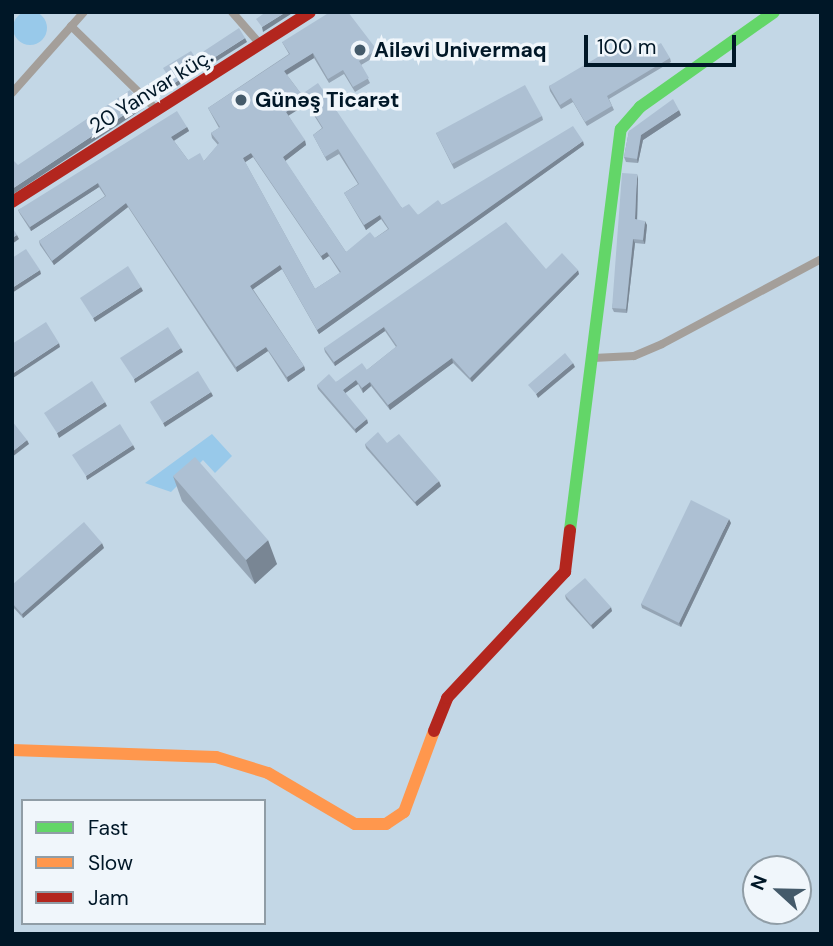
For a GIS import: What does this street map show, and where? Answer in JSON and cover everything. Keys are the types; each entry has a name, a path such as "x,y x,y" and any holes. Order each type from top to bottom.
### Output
{"street":[{"path":"12,93 83,12"},
{"path":"232,12 260,44"},
{"name":"20 Yanvar küç.","path":"12,202 310,12"},
{"path":"12,750 216,757 268,773 355,824 377,826 395,819 414,793 447,698 565,572 621,129 640,107 774,12"},
{"path":"71,26 158,110"},
{"path":"593,358 634,356 662,344 821,259"}],"shaded area":[{"path":"30,11 42,16 47,28 42,40 30,45 18,40 13,28 18,16"},
{"path":"212,434 232,456 215,473 203,460 171,492 145,483"}],"building":[{"path":"266,12 286,12 262,27 256,19"},
{"path":"330,12 348,12 377,50 359,61 369,78 353,87 343,70 328,79 313,53 284,71 305,99 302,94 318,83 402,208 409,204 418,215 438,200 442,205 573,126 583,141 317,330 280,265 250,286 304,366 287,377 266,347 236,367 126,203 52,261 39,241 106,196 98,183 30,227 18,210 177,111 187,127 171,137 188,160 200,153 204,161 219,143 211,133 220,127 208,108 290,54 282,42","holes":["305,99 323,128 313,135 325,157 338,149 359,184 344,193 364,225 380,215 389,229 375,238 370,232 346,252 283,157 305,140 286,112","251,153 321,256 327,252 341,272 315,289 243,158"]},
{"path":"239,28 245,38 173,84 163,68 191,51 195,57"},
{"path":"630,38 640,55 661,43 670,58 607,96 612,106 585,122 571,98 560,105 549,86"},
{"path":"525,85 542,116 452,164 436,133"},
{"path":"130,90 142,103 12,189 12,159 18,165"},
{"path":"673,99 679,110 641,135 637,159 624,157 629,131"},
{"path":"622,173 637,174 635,219 645,221 643,240 633,239 626,309 612,308"},
{"path":"506,222 546,269 562,253 578,270 470,378 452,358 388,405 370,382 362,388 356,380 343,390 367,419 355,429 317,385 329,374 336,382 362,363 367,370 397,346 384,327 334,362 324,348"},
{"path":"26,249 40,270 12,288 12,258"},
{"path":"128,266 141,287 93,318 80,298"},
{"path":"46,322 59,343 12,374 12,344"},
{"path":"168,327 181,348 134,379 120,358"},
{"path":"565,353 573,363 536,394 528,385"},
{"path":"198,371 211,392 163,423 150,402"},
{"path":"92,381 105,402 57,433 44,413"},
{"path":"12,421 27,440 12,452"},
{"path":"120,424 133,445 86,476 72,455"},
{"path":"378,432 387,443 399,434 439,481 415,502 365,444"},
{"path":"195,457 268,540 246,560 173,476"},
{"path":"691,500 729,519 679,623 641,604"},
{"path":"84,522 102,543 22,614 12,603 12,585"},
{"path":"585,578 611,607 591,625 565,595"}],"traffic: fast":[{"path":"570,530 621,129 640,107 774,12"}],"traffic: slow":[{"path":"12,750 216,757 268,773 355,824 386,824 404,812 434,731"}],"traffic: jam":[{"path":"12,202 310,12"},
{"path":"434,731 447,698 565,572 570,530"}],"place":[{"name":"Ailəvi Univermaq","path":"360,50"},
{"name":"Günəş Ticarət","path":"241,100"}]}
